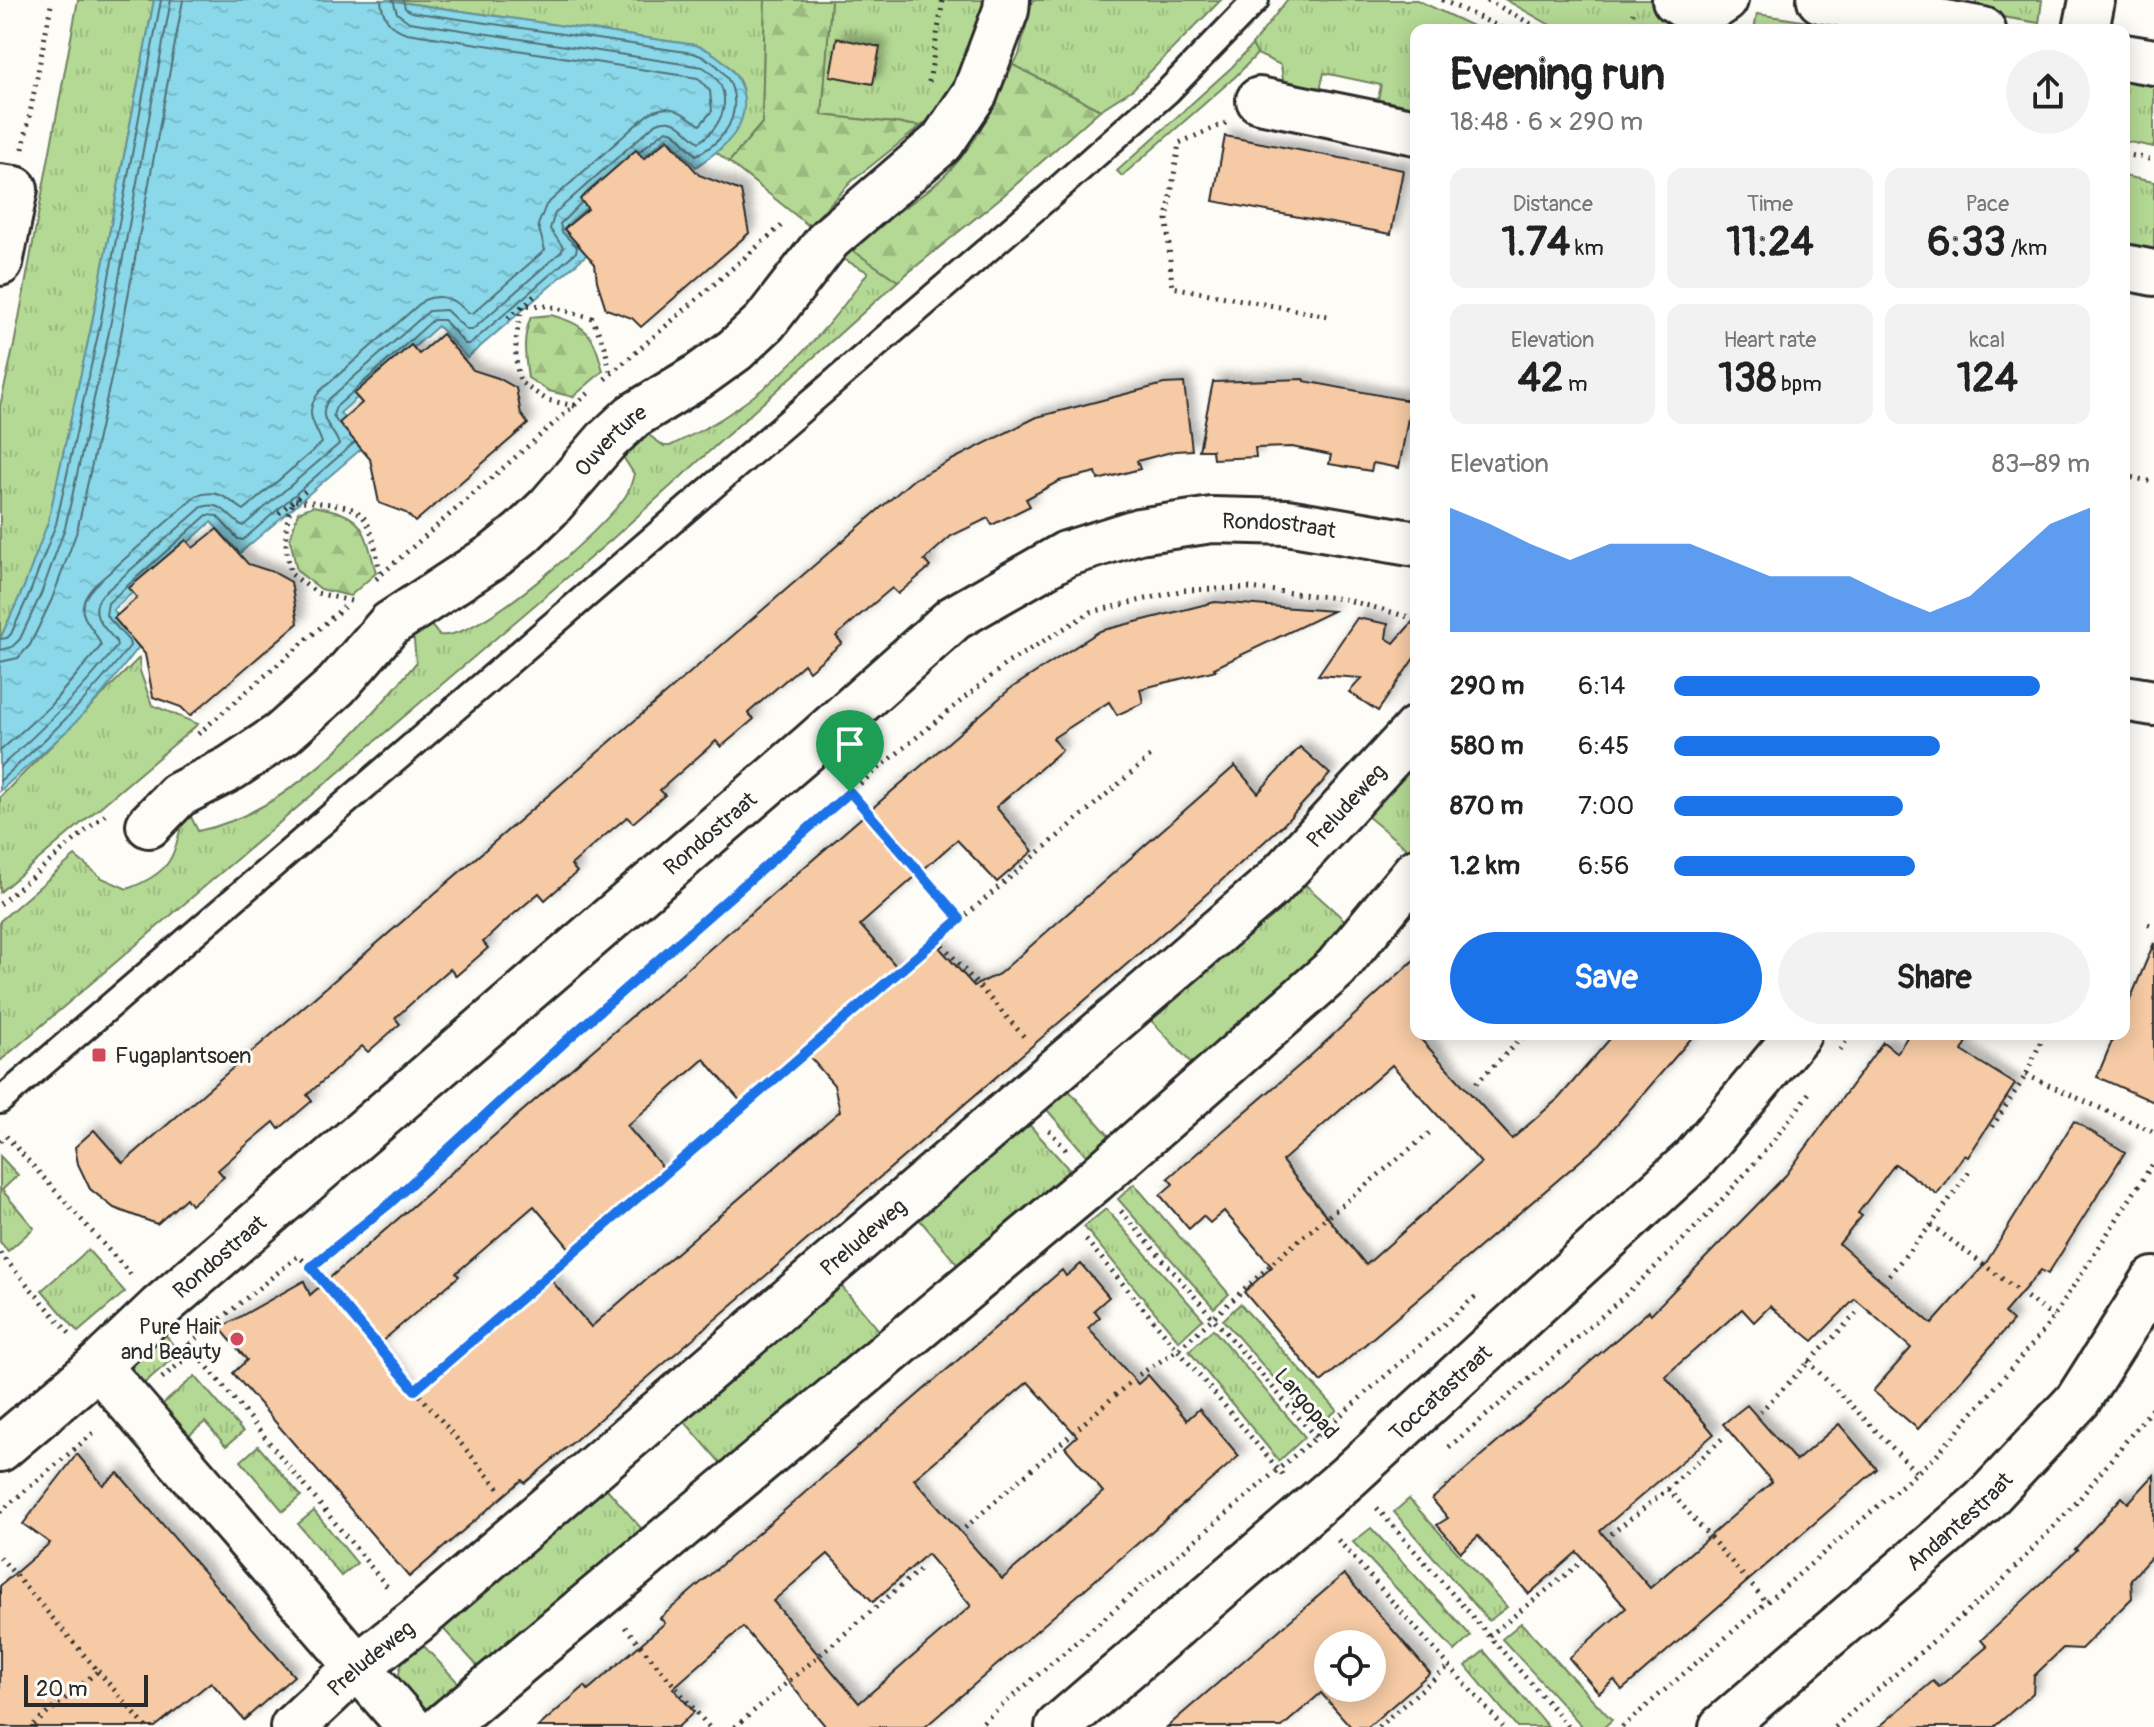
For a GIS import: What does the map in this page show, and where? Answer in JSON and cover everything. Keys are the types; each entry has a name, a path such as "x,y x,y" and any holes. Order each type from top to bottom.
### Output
{"street":[{"name":"Ouverture","path":"132,816 231,768 282,734 336,686 390,624 495,555 522,533 633,416 735,350 765,322 829,239 942,142 975,93 1007,0"},
{"path":"1820,0 1950,24"},
{"path":"2087,24 2092,0"},
{"path":"2130,58 2154,62"},
{"path":"1244,111 1410,131"},
{"path":"0,263 8,188"},
{"path":"2130,268 2154,273"},
{"name":"Rondostraat","path":"0,1449 954,618 1066,554 1139,531 1212,520 1287,522 1410,543"},
{"path":"2130,699 2154,703"},
{"name":"Preludeweg","path":"293,1727 358,1666 416,1621 1274,883 1410,736"},
{"path":"442,1727 1094,1181 1336,968 1410,878"},
{"name":"Toccatastraat","path":"1058,1727 1349,1476 1694,1159 1793,1040"},
{"name":"Andantestraat","path":"1722,1727 1983,1502 2078,1400 2154,1280"},
{"path":"98,1366 410,1727"}],"lane":[{"path":"0,1101 1052,194 1168,91 1256,0"}],"path":[{"path":"8,188 52,0"},
{"path":"929,85 943,0"},
{"path":"1442,0 1493,24"},
{"path":"1487,0 1531,24"},
{"path":"1244,111 1179,143 1167,219 1172,287 1328,316"},
{"path":"2130,155 2154,160"},
{"path":"370,584 786,222"},
{"path":"508,318 538,293"},
{"path":"523,305 549,306 592,318 605,347 611,374"},
{"path":"523,305 515,352 521,383 547,400 575,406"},
{"path":"2130,477 2154,482"},
{"path":"279,513 309,488"},
{"path":"294,500 350,506 362,513 375,544 380,575"},
{"path":"294,500 286,520 285,540 291,574 317,593 351,601"},
{"path":"311,1267 389,1204 568,1039 850,792 1006,664 1091,612 1184,590 1250,588 1344,599 1410,617"},
{"path":"197,735 361,592"},
{"path":"415,1390 1151,756"},
{"path":"850,792 960,919"},
{"path":"0,904 132,816"},
{"path":"937,939 1036,1051"},
{"path":"1476,1083 1520,1040"},
{"path":"1992,1127 2026,1075 2041,1040"},
{"path":"2026,1075 2154,1132"},
{"name":"Largopad","path":"1022,1100 1569,1727"},
{"path":"965,1528 1137,1376 1178,1350 1287,1250 1433,1130"},
{"path":"0,1141 6,1136 159,1308 416,1621"},
{"path":"1622,1727 1936,1456 2053,1317 2154,1162"},
{"path":"1889,1275 1931,1225 1971,1169"},
{"path":"1060,1209 1310,1508 1503,1727"},
{"path":"1931,1225 2053,1317"},
{"path":"0,1253 98,1366"},
{"path":"190,1344 298,1256 311,1267 511,1502"},
{"path":"977,1727 1483,1290"},
{"path":"1760,1412 1859,1311"},
{"path":"1808,1361 1917,1473"},
{"path":"1835,1727 2011,1571 2077,1502 2154,1406"},
{"path":"0,1512 103,1426"},
{"path":"1611,1534 1668,1489 1725,1436"},
{"path":"1668,1489 1767,1603"},
{"path":"0,1557 146,1727"},
{"path":"1489,1636 1578,1565"},
{"path":"735,1727 922,1568"},
{"path":"621,1622 709,1727"},
{"path":"1378,1727 1449,1666"},
{"path":"31,1727 98,1671"}],"green space":[{"path":"78,0 154,0 91,328 48,523 0,639 0,406"},
{"path":"386,0 765,0 762,123 729,162 716,152 735,122 743,96 737,77 730,68 695,45"},
{"path":"765,0 831,0 822,115 921,126 852,181 809,226 729,162 762,123"},
{"path":"831,0 985,0 971,56 956,98 921,126 822,115"},
{"path":"1032,0 1221,0 1133,89 1100,110 1013,65 1019,55"},
{"path":"1287,0 1417,0 1468,24 1410,24 1410,116 1376,110 1381,85 1324,73 1318,98 1284,86 1281,65 1257,54 1252,45"},
{"path":"1506,0 1650,0 1671,23 1671,24 1548,24"},
{"path":"1975,0 2042,0 2039,23 1979,13"},
{"path":"1757,14 1821,24 1755,24"},
{"path":"1252,45 1257,54 1236,76 1122,176 1117,171 1232,67"},
{"path":"1013,65 1100,110 1004,195 898,281 849,248 929,190 953,167 979,131"},
{"path":"2130,75 2154,80 2154,147 2130,142"},
{"path":"2130,177 2154,182 2154,262 2130,257"},
{"path":"849,248 898,281 611,540 0,1061 0,921 75,856 102,878 127,889 144,882 165,867 175,848 186,807 198,831 262,807 292,788 346,741 416,663 414,640 403,632 425,618 439,635 457,632 482,621 538,581 612,513 627,494 634,474 618,449 639,428 664,446 670,446 746,402 804,352 868,272 841,258"},
{"path":"551,315 573,323 587,333 596,348 603,371 573,397 549,391 528,378 525,347 528,324 531,317"},
{"path":"313,506 352,518 364,533 376,573 350,596 321,589 297,571 290,539 298,512"},
{"path":"139,658 140,671 152,705 198,724 0,892 0,797"},
{"path":"1410,760 1410,851 1361,811"},
{"path":"1299,879 1350,925 1315,963 1195,1067 1146,1015"},
{"path":"1065,1086 1112,1139 1090,1160 1043,1105"},
{"path":"1025,1120 1073,1174 961,1269 915,1214"},
{"path":"0,1156 18,1175 2,1190 34,1228 8,1251 0,1242"},
{"path":"1134,1184 1229,1294 1214,1308 1118,1199"},
{"path":"1106,1209 1203,1319 1179,1341 1084,1227"},
{"path":"88,1250 125,1292 78,1332 42,1290"},
{"path":"836,1280 883,1335 725,1468 679,1415"},
{"path":"1240,1304 1337,1410 1317,1427 1223,1320"},
{"path":"1213,1329 1305,1437 1279,1461 1189,1351"},
{"path":"162,1330 179,1353 142,1385 130,1376 132,1358"},
{"path":"195,1376 243,1432 226,1446 205,1422 183,1440 157,1409"},
{"path":"258,1446 301,1496 283,1511 241,1461"},
{"path":"601,1482 647,1535 482,1671 439,1624"},
{"path":"1409,1499 1507,1607 1489,1621 1394,1512"},
{"path":"314,1511 357,1563 341,1576 298,1524"},
{"path":"1371,1528 1471,1636 1455,1651 1353,1542"},
{"path":"1521,1623 1612,1720 1604,1727 1583,1727 1502,1639"},
{"path":"421,1643 466,1691 432,1713 424,1711 399,1689 402,1663"},
{"path":"1484,1651 1548,1727 1517,1727 1466,1666"}],"water":[{"path":"154,0 386,0 695,45 720,59 730,69 743,93 744,106 734,134 696,167 667,137 567,225 592,250 467,358 438,326 340,413 367,444 240,553 211,522 113,610 142,643 70,728 0,791 0,639 24,587 48,522 91,328"}],"building":[{"path":"837,38 880,47 873,84 830,76"},
{"path":"1225,136 1403,170 1391,234 1213,201"},
{"path":"668,139 699,175 741,191 749,233 641,327 632,318 606,309 595,264 564,229 588,209 580,199 636,150 644,159"},
{"path":"442,334 473,370 516,388 521,414 528,424 415,522 406,513 379,503 370,459 339,423 362,403 354,394 411,345 419,354"},
{"path":"1304,379 1410,401 1399,468 1373,463 1371,471 1329,464 1331,455 1292,447 1255,448 1256,457 1213,459 1212,450 1199,450 1213,382"},
{"path":"1184,383 1192,450 1137,461 1140,469 1098,480 1096,472 1059,481 1026,499 1030,506 992,525 988,518 951,536 924,560 930,567 898,594 892,588 860,615 836,636 842,643 809,671 804,664 748,713 754,719 721,747 716,741 660,790 665,795 633,823 627,817 603,837 571,865 577,872 545,900 539,893 508,919 483,942 488,948 456,976 450,969 395,1018 400,1024 368,1052 362,1046 307,1095 312,1101 279,1129 274,1122 218,1170 224,1177 191,1205 186,1198 157,1224 114,1208 90,1189 78,1164 75,1147 94,1130 123,1163 914,479 1037,417 1164,384"},
{"path":"217,529 248,564 291,582 298,623 190,716 181,707 153,697 145,654 114,618 137,598 129,588 186,540 193,548"},
{"path":"1215,602 1333,611 1214,668 1216,670 1140,689 1143,703 1117,715 1109,702 1053,738 1062,750 996,807 1033,851 997,882 957,840 860,925 903,974 937,945 974,986 999,974 1235,766 1258,793 1300,747 1330,774 1284,824 1171,926 551,1461 525,1483 522,1480 409,1577 233,1373 247,1360 220,1328 304,1281 310,1295 1010,689 1100,631","holes":["803,1049 834,1085 840,1111 591,1327 551,1280 416,1395 374,1348 459,1276 456,1273 534,1206 571,1250 600,1227 664,1169 627,1126 704,1059 742,1103"]},
{"path":"1357,618 1388,624 1386,638 1394,643 1410,625 1410,664 1378,711 1349,692 1362,678 1318,675"},
{"path":"2154,943 2154,1102 2097,1077 2112,1040 2130,1040 2130,1000"},
{"path":"1410,964 1410,1040 1421,1040 1512,1139 1559,1098 1609,1040 1690,1040 1600,1144 1321,1382 1244,1292 1272,1267 1224,1211 1210,1223 1203,1216 1189,1229 1160,1195 1173,1184 1168,1178 1307,1059","holes":["1392,1065 1481,1163 1366,1265 1282,1161"]},
{"path":"1905,1040 1968,1040 1962,1051 2015,1084 1968,1157 1964,1155 1937,1194 1895,1164 1858,1213 1862,1216 1839,1244 1932,1324 1986,1263 2074,1121 2125,1152 2048,1274 2041,1270 2004,1313 2013,1321 1918,1429 1873,1391 1911,1348 1855,1299 1813,1341 1770,1306 1754,1322 1742,1309 1665,1376 1714,1434 1600,1531 1650,1588 1772,1482 1723,1424 1747,1405 1796,1461 1839,1424 1877,1469 1622,1690 1614,1680 1599,1693 1569,1658 1626,1608 1577,1552 1529,1594 1478,1536 1461,1552 1437,1525 1448,1518 1432,1499 1649,1311 1651,1314 1786,1175 1883,1042 1897,1053"},
{"path":"1081,1264 1109,1297 1094,1310 1100,1317 1088,1328 1138,1384 1148,1375 1187,1420 1199,1409 1239,1456 925,1727 826,1727 743,1627 673,1688 694,1712 678,1727 538,1727 585,1686 588,1690 665,1623 660,1618 1062,1270 1066,1276","holes":["1028,1382 1077,1436 1065,1447 1103,1492 1002,1579 914,1479","828,1554 873,1602 927,1554 971,1606 859,1703 773,1601"]},
{"path":"77,1454 103,1485 118,1473 294,1676 244,1720 211,1682 155,1727 0,1727 0,1586 50,1543 23,1524"},
{"path":"2154,1475 2154,1554 2131,1579 2132,1598 2081,1649 2063,1648 2034,1676 2033,1693 1994,1727 1879,1727 1933,1681 1939,1687 1987,1647 1981,1640 2077,1550 2122,1497 2128,1503"},
{"path":"1344,1574 1430,1673 1368,1727 1351,1727 1329,1702 1386,1702 1386,1630 1314,1630 1314,1699 1282,1727 1167,1727"}],"place":[{"name":"Fugaplantsoen","path":"99,1055"},
{"name":"Pure Hair and Beauty","path":"237,1339"}],"route":[{"path":"850,792 960,919 415,1390 311,1267 389,1204 568,1039 850,792"}]}
